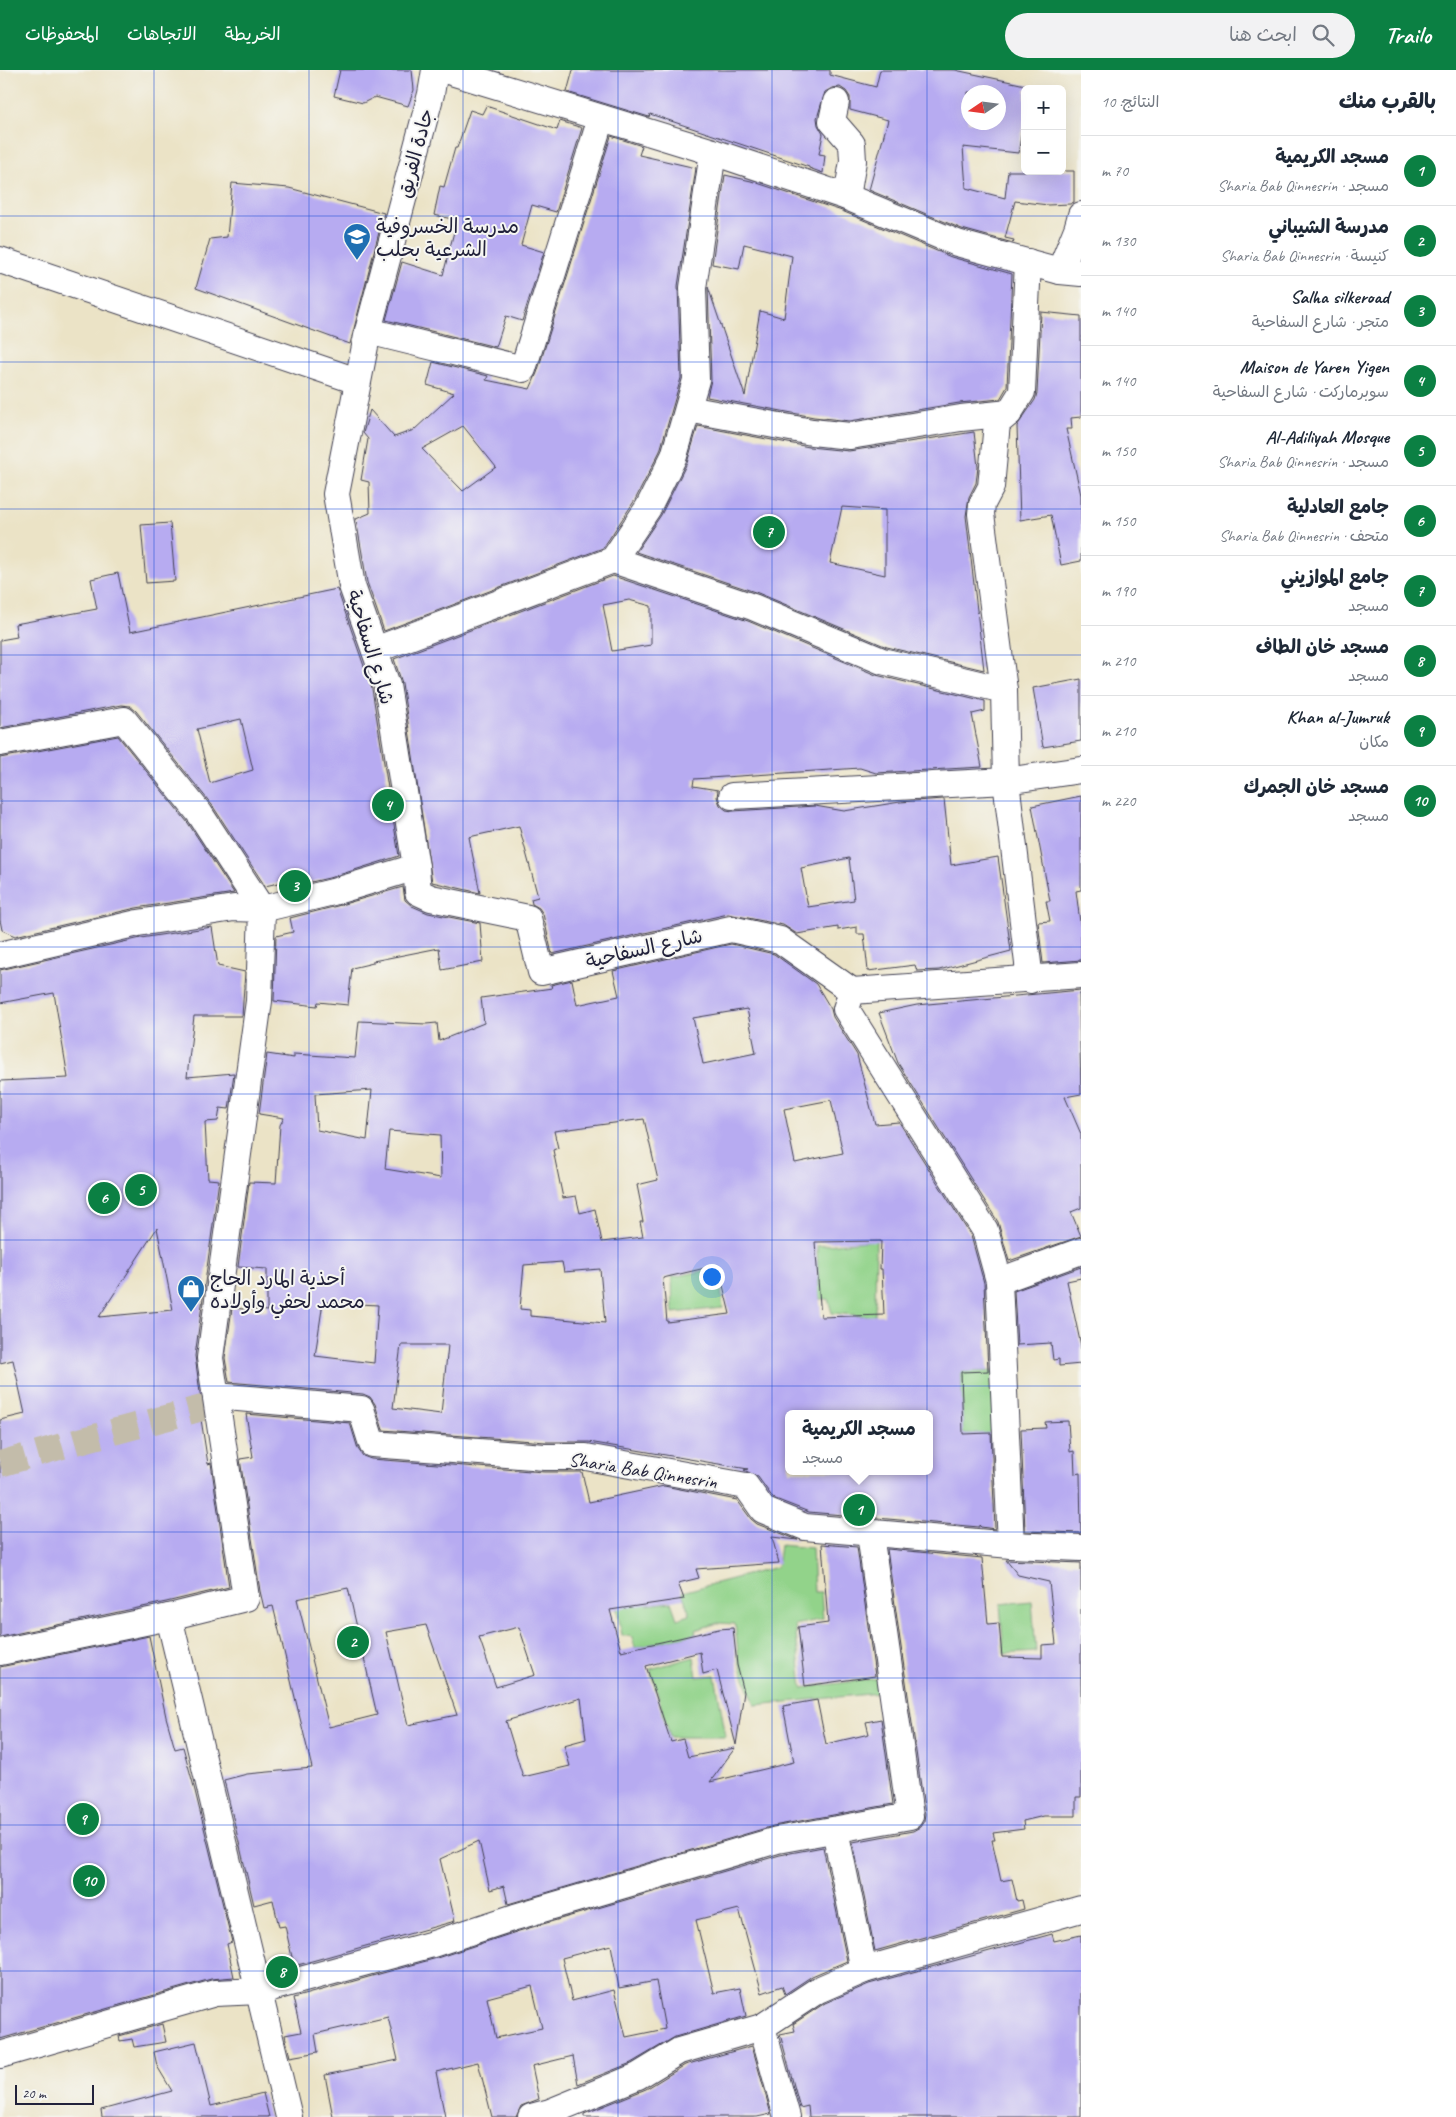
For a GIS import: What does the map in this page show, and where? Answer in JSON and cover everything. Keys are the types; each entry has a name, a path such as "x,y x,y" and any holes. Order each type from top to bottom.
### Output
{"street":[{"name":"جادة الفريق","path":"357,381 368,331 436,70"},
{"path":"444,70 712,152 847,197 957,243 1070,272 1081,215"},
{"path":"836,102 832,121 852,144 854,161 847,197"},
{"path":"368,331 522,369 601,118"},
{"path":"375,650 613,560 648,508 674,456 696,380 693,288 712,152"},
{"path":"0,260 357,381"},
{"path":"1028,262 1022,392 1009,413 997,423 991,486 982,504 981,514 1004,690 1006,781 1030,980"},
{"name":"شارع السفاحية","path":"357,381 336,494 352,586 387,685 416,867 418,892 431,898 528,918 541,972 731,929 780,940 852,991"},
{"path":"688,409 812,432 850,436 952,419 1009,413"},
{"path":"613,560 753,607 882,661 1004,690"},
{"path":"0,743 124,720 200,814 262,908 259,1001 210,1358 246,1598 0,1652"},
{"path":"732,796 1006,781 1081,770"},
{"path":"0,955 138,923 234,908 262,908 334,892 416,867"},
{"path":"1011,1545 999,1281 985,1230 846,1009 852,991 1081,975"},
{"path":"999,1281 1081,1252"},
{"name":"Sharia Bab Qinnesrin","path":"216,1396 361,1409 372,1444 544,1457 586,1457 746,1486 763,1510 805,1527 1011,1545 1081,1548"},
{"path":"0,2055 215,1992 260,1991 433,1944 515,1917 778,1840 910,1816 870,1534"},
{"path":"169,1616 289,2117"},
{"path":"836,1830 864,1970"},
{"path":"531,2117 550,2112 638,2076 678,2051 762,2027 818,1990 864,1970 1081,1910"},
{"path":"762,2027 787,2117"}],"green space":[{"path":"876,1240 875,1317 832,1313 828,1299 819,1299 817,1246"},
{"path":"719,1268 723,1308 673,1313 672,1277"},
{"path":"998,1371 1001,1433 963,1434 961,1372"},
{"path":"780,1545 812,1548 814,1592 821,1592 823,1619 795,1625 802,1688 879,1678 880,1693 755,1705 739,1662 735,1624 718,1623 695,1630 696,1634 635,1648 632,1637 622,1635 616,1604 645,1599 647,1605 671,1602 677,1619 690,1615 682,1592 777,1567"},
{"path":"1032,1601 1036,1652 1004,1654 1000,1604"},
{"path":"694,1657 697,1677 715,1675 726,1737 670,1737 650,1669"}],"building":[{"path":"340,70 412,70 414,90 408,106 375,97 363,103 334,96"},
{"path":"573,70 830,70 830,75 876,87 880,70 955,70 1025,85 1021,85 1021,137 1018,153 963,147 966,188 1005,198 1008,171 1021,171 1021,175 1066,175 1066,171 1074,171 1074,202 1070,204 1048,205 1015,201 1005,238 1014,240 1013,243 962,229 869,190 888,120 850,110 850,97 840,87 832,88 825,92 817,118 818,125 823,134 819,154 825,155 823,173 650,114 649,117 567,92"},
{"path":"486,106 557,130 560,121 582,128 556,212 532,205 521,245 544,252 522,321 506,316 496,347 386,320 402,262 443,275 457,220 434,215 440,186 444,187 455,148 457,148 470,110 482,114"},
{"path":"611,136 642,146 639,155 696,168 678,286 681,378 660,451 635,500 603,548 384,631 367,582 356,519 370,513 369,482 361,480 368,439 363,433 370,410 394,437 414,430 454,393 427,385 433,362 488,376 486,380 530,389 537,373","holes":["463,426 496,467 463,491 422,449"]},
{"path":"725,175 751,181 842,211 951,257 1012,274 1007,387 1000,399 959,403 850,421 814,417 707,397 711,380 708,287 745,396 760,311 784,318 792,256 744,244 739,269 712,264"},
{"path":"232,183 289,188 384,213 350,344 196,288 210,239 227,237"},
{"path":"1041,312 1081,316 1081,417 1071,418 1072,429 1066,429 1081,495 1081,561 1061,565 1051,515 1020,520 1017,426 1035,400 1037,393"},
{"path":"698,426 809,447 849,451 974,432 978,467 976,483 969,497 966,516 984,670 887,647 758,593 636,552 661,515 687,463","holes":["842,507 885,510 885,575 830,563"]},
{"path":"170,523 175,581 146,583 141,525"},
{"path":"118,573 130,632 337,589 372,689 399,856 329,878 284,888 283,882 265,886 212,805 130,706 121,705 0,728 0,640 17,637 15,624 97,609 91,579","holes":["241,719 253,770 210,783 197,729"]},
{"path":"613,576 748,621 876,675 985,701 985,711 972,714 982,767 876,773 860,768 694,779 693,786 718,790 717,797 720,805 726,810 733,811 815,806 844,811 900,802 944,799 951,865 998,857 1011,951 939,970 917,971 915,965 868,971 864,934 857,934 857,927 838,930 838,927 797,934 783,925 728,914 552,954 543,914 539,908 532,904 531,899 538,897 519,826 469,837 480,893 432,882 402,683 394,659","holes":["629,600 651,606 651,645 612,651 603,605","849,858 854,900 808,907 801,868"]},
{"path":"1081,679 1081,741 1043,747 1033,688"},
{"path":"118,736 188,823 234,893 136,908 15,936 2,930 0,920 0,758"},
{"path":"1081,796 1081,890 1076,891 1081,930 1081,960 1043,963 1038,922 1050,921 1046,901 1050,901 1032,806"},
{"path":"403,887 405,900 412,906 428,913 480,923 483,962 442,970 439,948 373,961 373,963 352,968 348,1005 318,1002 317,1006 274,1001 276,936 293,932 290,918"},
{"path":"212,927 218,966 245,972 242,1016 194,1016 187,1077 234,1073 229,1109 220,1108 218,1121 205,1122 208,1179 219,1180 195,1356 201,1400 198,1400 208,1464 211,1463 229,1587 0,1637 0,1420 25,1414 13,1360 0,1363 0,1081 68,1078 54,993 0,1003 0,970 141,938","holes":["157,1228 173,1310 99,1317"]},
{"path":"731,944 774,954 816,984 831,1009 833,1017 857,1055 875,1124 899,1122 971,1236 984,1283 988,1371 961,1372 963,1434 991,1433 995,1529 979,1525 979,1527 809,1512 773,1498 758,1477 744,1470 748,1469 589,1442 546,1442 383,1430 375,1404 370,1397 363,1394 229,1382 225,1358 232,1308 267,1311 267,1269 238,1267 249,1182 276,1183 280,1125 284,1118 259,1114 267,1054 294,1058 294,1054 355,1058 359,1021 437,1023 439,1041 484,1023 481,998 552,988 551,985 572,980 577,1005 619,996 613,971","holes":["747,1009 756,1053 703,1064 693,1018","372,1090 367,1140 317,1130 315,1094","831,1100 843,1153 795,1163 784,1109","644,1119 658,1180 637,1185 643,1222 640,1222 643,1237 602,1242 595,1209 580,1213 576,1196 563,1198 553,1150 558,1148 554,1131","389,1131 440,1135 441,1178 385,1169","881,1241 880,1269 882,1269 884,1315 821,1317 815,1242","562,1262 564,1272 600,1269 605,1323 530,1316 530,1310 520,1309 524,1265","718,1265 730,1314 667,1322 663,1278","323,1302 378,1305 374,1363 315,1356","401,1345 448,1345 441,1414 393,1408"]},
{"path":"1081,990 1081,994 1079,994 1081,1094 1065,1097 1081,1134 1081,1208 1071,1212 1081,1236 1009,1261 998,1222 898,1063 879,1013 917,1005"},
{"path":"1081,1267 1081,1278 1067,1281 1081,1346 1081,1364 1059,1366 1059,1359 1053,1360 1051,1343 1017,1345 1014,1291"},
{"path":"246,1414 350,1423 358,1449 363,1456 371,1459 544,1472 582,1472 589,1502 664,1486 737,1500 757,1524 798,1540 772,1537 779,1563 696,1569 699,1578 678,1583 684,1599 610,1610 621,1651 719,1629 733,1628 737,1665 744,1692 736,1745 717,1670 703,1674 700,1652 646,1666 671,1742 683,1739 688,1757 735,1748 710,1782 794,1762 783,1706 817,1700 826,1744 869,1734 866,1722 881,1719 893,1804 773,1826 508,1904 504,1886 490,1890 479,1841 440,1859 455,1921 294,1966 285,1926 279,1927 273,1900 254,1905 224,1780 247,1774 312,1768 273,1606 264,1608 260,1591 240,1459 253,1457","holes":["348,1588 377,1715 329,1727 297,1599","426,1625 457,1715 408,1725 386,1632","519,1627 535,1675 496,1687 479,1637","581,1698 586,1739 564,1745 570,1766 523,1777 506,1721"]},
{"path":"1068,1421 1070,1452 1074,1451 1075,1474 1080,1473 1081,1533 1025,1531 1021,1429 1046,1428 1045,1422"},
{"path":"822,1544 857,1547 875,1676 805,1686 798,1627 828,1623"},
{"path":"887,1549 982,1558 988,1624 999,1623 1002,1657 1042,1658 1042,1645 1056,1644 1049,1582 1018,1575 1006,1560 1081,1563 1081,1797 1076,1797 1076,1816 1044,1816 1023,1821 1024,1829 993,1833 995,1840 992,1840 1001,1881 1012,1879 1017,1901 1022,1900 1024,1909 875,1951 853,1842 913,1831 920,1827 924,1821 925,1814"},
{"path":"149,1636 166,1717 175,1749 183,1747 194,1787 232,1942 227,1944 234,1977 211,1979 0,2039 0,1667"},
{"path":"823,1847 847,1961 812,1976 785,1994 782,1986 762,1993 739,1909 696,1920 714,1993 740,1988 746,2016 675,2037 631,2063 578,2084 573,2056 532,2066 539,2099 521,2106 516,2117 492,2117 478,2062 436,2072 445,2117 333,2117 325,2075 398,2060 388,2017 315,2034 318,2052 290,2057 285,2035 301,2032 293,1998 437,1958 519,1931 780,1855","holes":["611,1945 619,1988 656,1981 665,2029 626,2037 614,1990 572,2001 562,1958","532,1986 542,2028 496,2038 487,1998"]},
{"path":"1052,1934 1054,1941 1081,1935 1081,2117 809,2117 808,2106 800,2108 780,2034 795,2031 793,2024 825,2003 869,1984"},
{"path":"162,2024 166,2042 134,2047 132,2039 120,2041 119,2036"},
{"path":"196,2042 211,2106 263,2093 269,2117 102,2117 101,2110 172,2091 157,2066 154,2052"},
{"path":"752,2046 771,2114 757,2117 584,2117 584,2114 646,2089 685,2065"}],"tunnel":[{"path":"0,1464 217,1404"}],"place":[{"name":"مدرسة الخسروفية الشرعية بحلب","path":"357,261"},
{"name":"جامع الموازيني","path":"769,532"},
{"name":"Maison de Yaren Yigen","path":"388,805"},
{"name":"Salha silkeroad","path":"295,886"},
{"name":"Al-Adiliyah Mosque","path":"141,1190"},
{"name":"جامع العادلية","path":"104,1198"},
{"name":"أحذية المارد الحاج محمد لحفي وأولاده","path":"191,1313"},
{"name":"مسجد الكريمية","path":"859,1510"},
{"name":"مدرسة الشيباني","path":"353,1642"},
{"name":"Khan al-Jumruk","path":"83,1819"},
{"name":"مسجد خان الجمرك","path":"89,1881"},
{"name":"مسجد خان الطاف","path":"282,1972"}]}
